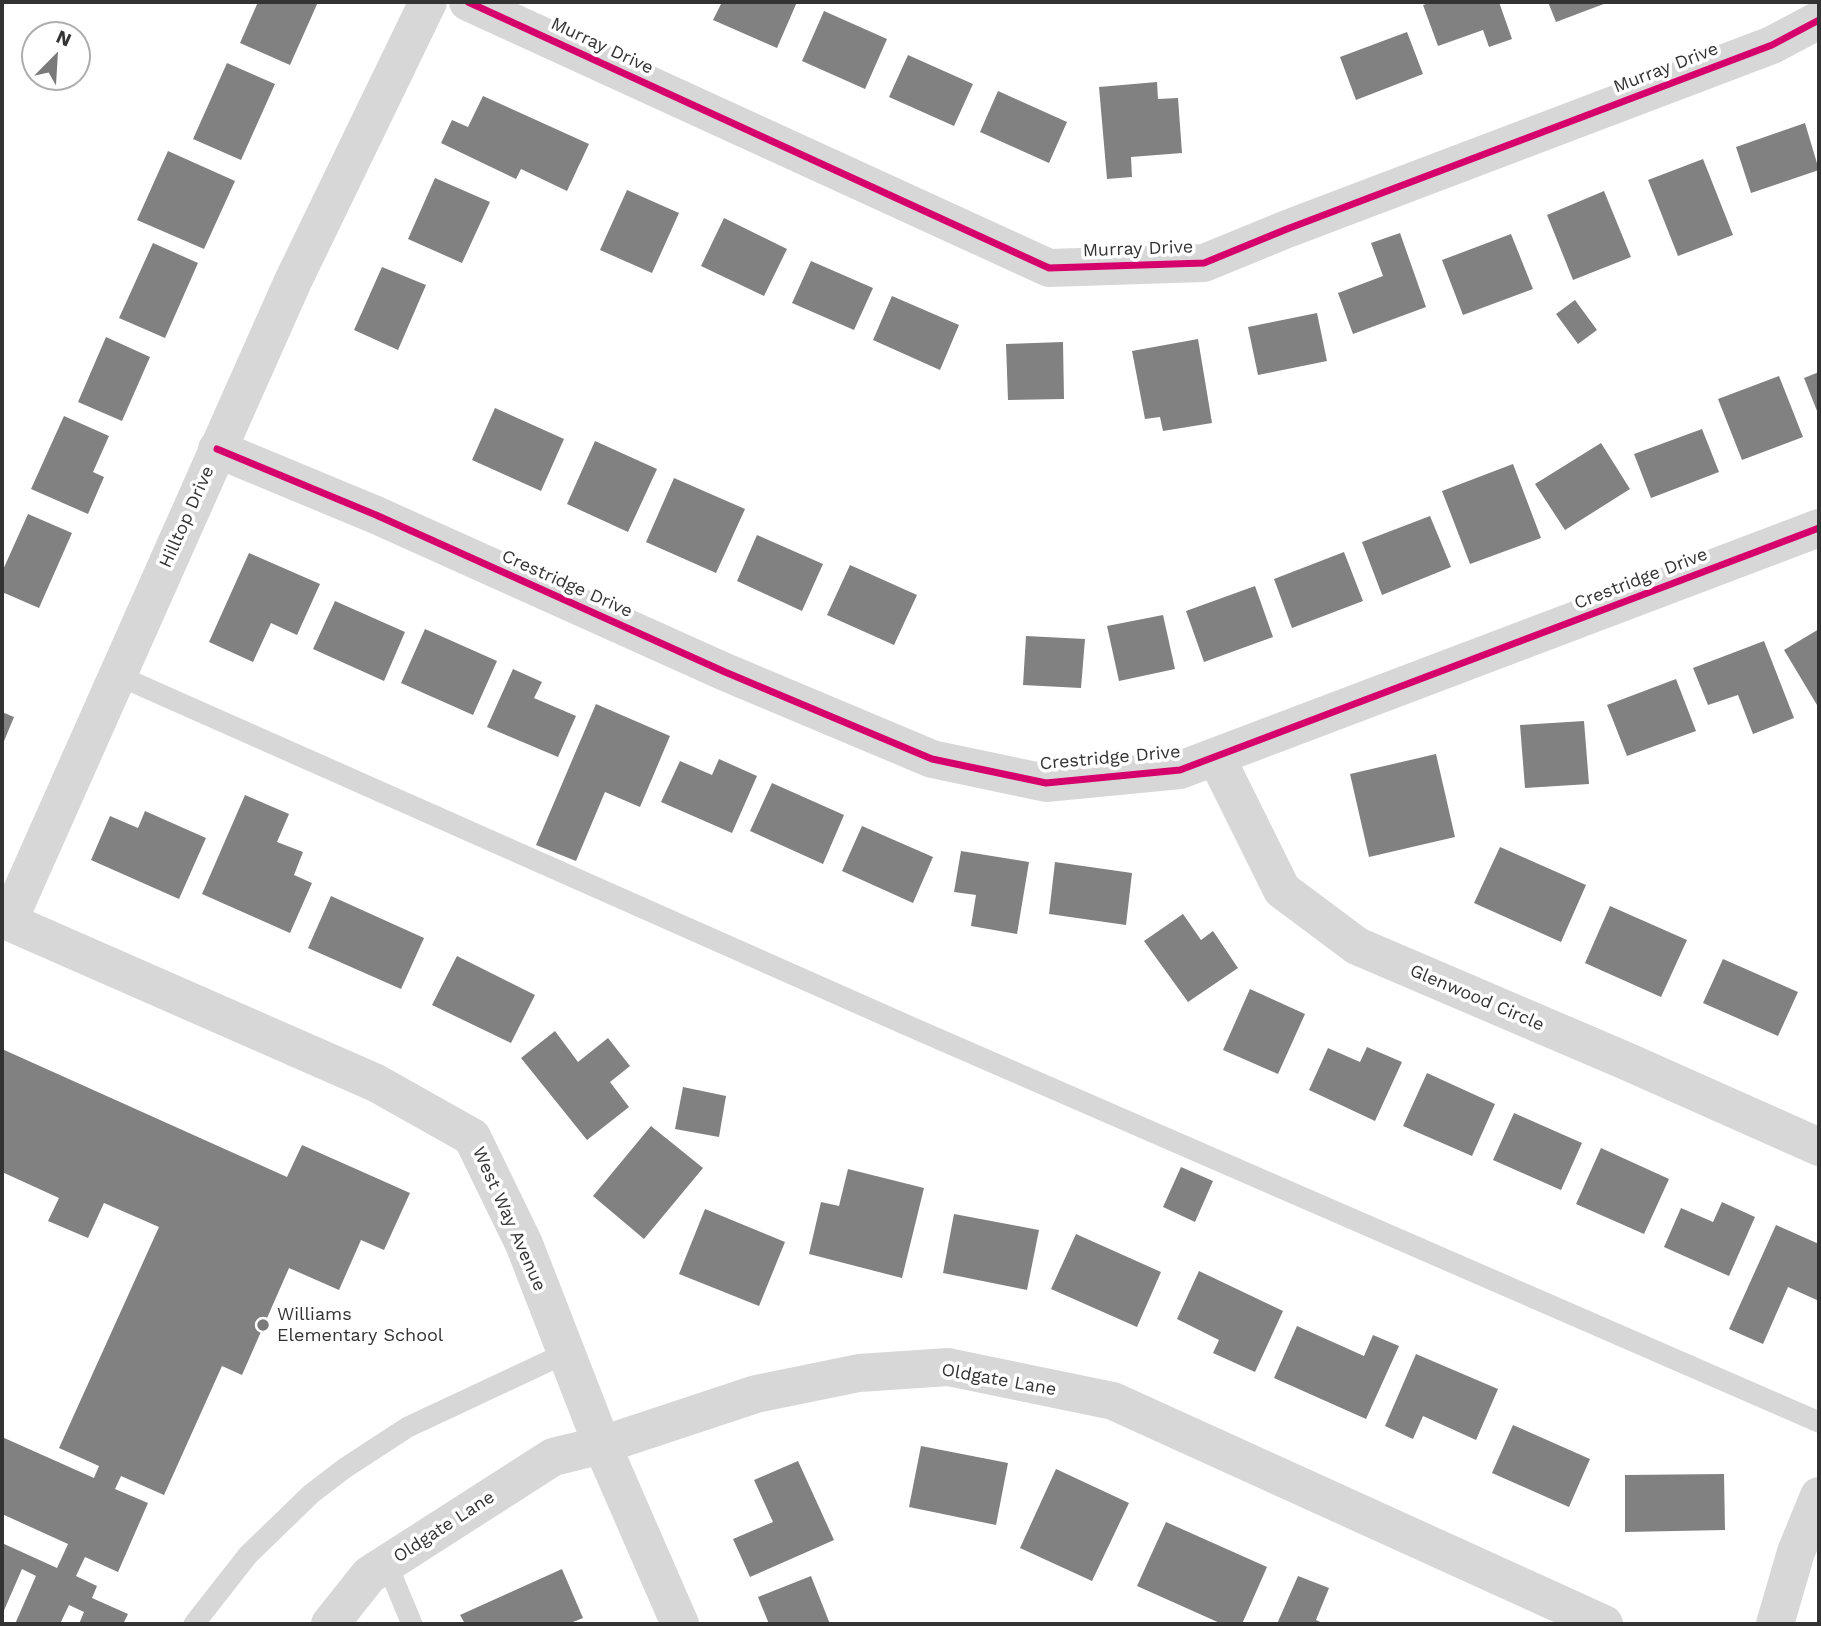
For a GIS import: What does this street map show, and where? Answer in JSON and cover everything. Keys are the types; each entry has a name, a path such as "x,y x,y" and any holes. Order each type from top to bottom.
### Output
{"street":[{"name":"Hilltop Drive","path":"5,920 293,281 428,2"},
{"name":"Murray Drive","path":"468,2 1049,268 1204,263 1772,45 1819,20"},
{"name":"Crestridge Drive","path":"217,449 376,515 725,672 932,760 1046,783 1180,770 1819,528"},
{"name":"Glenwood Circle","path":"1216,757 1282,890 1357,946 1613,1055 1819,1147"},
{"name":"West Way Avenue","path":"5,920 376,1083 472,1137 524,1244 602,1445 680,1624"},
{"name":"Oldgate Lane","path":"330,1624 369,1575 553,1457 602,1445 755,1394 859,1373 948,1367 1113,1401 1604,1624"},
{"path":"1775,1624 1796,1552 1819,1496"}],"lane":[{"path":"117,675 911,1027 1819,1422"},
{"path":"194,1624 248,1555 312,1494 345,1468 408,1427 566,1353"},
{"path":"387,1564 412,1624"}],"building":[{"path":"258,2 318,2 290,65 240,43"},
{"path":"722,2 797,2 777,48 713,20"},
{"path":"1432,2 1499,2 1512,39 1489,47 1483,30 1438,46 1423,5"},
{"path":"1548,2 1609,2 1556,22"},
{"path":"824,11 887,39 865,89 802,61"},
{"path":"1407,32 1423,74 1356,100 1340,57"},
{"path":"908,55 973,84 954,126 889,97"},
{"path":"227,63 275,84 241,160 193,139"},
{"path":"1157,82 1158,99 1178,98 1182,153 1131,157 1132,177 1107,179 1099,87"},
{"path":"998,91 1067,122 1049,163 980,132"},
{"path":"483,96 589,144 567,191 521,169 516,179 441,143 452,120 468,127"},
{"path":"1805,123 1819,170 1751,193 1736,147"},
{"path":"168,151 235,181 204,249 137,220"},
{"path":"1703,159 1733,235 1678,256 1648,180"},
{"path":"435,178 490,202 462,263 408,239"},
{"path":"627,190 679,213 652,273 600,250"},
{"path":"1604,191 1631,257 1573,280 1547,215"},
{"path":"724,218 787,249 764,296 701,266"},
{"path":"1400,233 1426,307 1353,334 1338,293 1383,276 1371,243"},
{"path":"1511,234 1533,289 1463,315 1442,260"},
{"path":"153,243 198,263 165,338 119,318"},
{"path":"811,261 873,288 854,330 792,303"},
{"path":"382,267 426,285 398,350 354,330"},
{"path":"892,296 959,325 940,370 873,340"},
{"path":"1575,300 1597,330 1578,344 1556,314"},
{"path":"1317,313 1327,361 1258,375 1248,327"},
{"path":"106,337 150,357 122,421 78,402"},
{"path":"1198,339 1212,423 1163,431 1160,417 1145,419 1132,351"},
{"path":"1063,342 1064,399 1008,400 1006,344"},
{"path":"1819,372 1819,416 1804,378"},
{"path":"1779,376 1803,437 1742,460 1718,399"},
{"path":"495,408 564,439 541,491 472,460"},
{"path":"64,416 109,436 93,472 104,477 88,514 31,489"},
{"path":"1702,429 1719,472 1651,498 1634,454"},
{"path":"595,441 657,469 628,532 567,504"},
{"path":"1601,443 1630,489 1565,530 1535,484"},
{"path":"1513,464 1541,538 1470,564 1442,491"},
{"path":"674,478 745,509 716,573 646,542"},
{"path":"28,514 72,533 39,608 2,592 2,572"},
{"path":"1430,516 1451,567 1382,595 1362,542"},
{"path":"757,535 823,564 802,611 737,581"},
{"path":"1344,552 1363,601 1292,628 1274,579"},
{"path":"249,553 320,584 297,635 271,623 253,662 209,642"},
{"path":"850,565 917,595 894,645 827,615"},
{"path":"1255,586 1273,637 1204,662 1186,611"},
{"path":"335,601 405,632 384,681 313,649"},
{"path":"1163,615 1175,669 1119,681 1107,626"},
{"path":"425,629 497,661 473,715 401,683"},
{"path":"1819,629 1819,703 1817,705 1784,650"},
{"path":"1026,636 1085,639 1081,688 1023,685"},
{"path":"1764,641 1794,718 1753,734 1738,695 1708,705 1693,668"},
{"path":"513,669 542,682 534,698 576,716 558,757 487,727"},
{"path":"1676,679 1696,731 1627,756 1607,705"},
{"path":"596,704 670,736 640,807 605,792 576,861 536,845"},
{"path":"2,712 14,717 2,746"},
{"path":"1584,721 1589,784 1525,788 1520,725"},
{"path":"1436,754 1455,837 1369,857 1350,774"},
{"path":"719,759 757,776 732,833 661,802 680,761 712,775"},
{"path":"772,783 844,815 823,864 750,831"},
{"path":"245,795 289,814 277,842 303,852 294,875 312,883 290,933 202,894"},
{"path":"145,811 206,838 179,899 91,860 110,816 138,828"},
{"path":"862,826 933,857 913,903 842,871"},
{"path":"1500,847 1586,885 1561,942 1474,903"},
{"path":"961,851 1029,862 1017,934 971,926 976,895 954,892"},
{"path":"1055,862 1132,873 1126,925 1049,914"},
{"path":"331,896 424,938 401,989 308,948"},
{"path":"1610,906 1687,940 1661,997 1585,963"},
{"path":"1183,914 1201,940 1213,931 1238,968 1188,1002 1144,941"},
{"path":"457,956 535,995 511,1043 432,1005"},
{"path":"1723,959 1798,992 1778,1036 1703,1003"},
{"path":"1250,989 1305,1014 1278,1074 1223,1050"},
{"path":"555,1031 578,1062 608,1038 630,1066 610,1082 629,1107 587,1140 521,1058"},
{"path":"1367,1047 1402,1062 1375,1121 1309,1090 1328,1048 1360,1062"},
{"path":"2,1049 287,1177 302,1145 410,1193 384,1250 361,1240 339,1290 289,1268 242,1375 222,1366 164,1495 121,1476 115,1489 148,1503 118,1572 85,1557 76,1576 97,1586 92,1598 128,1614 123,1624 79,1624 84,1612 69,1605 60,1624 15,1624 36,1576 22,1569 2,1615 2,1543 57,1568 68,1544 2,1514 2,1437 94,1478 99,1466 59,1448 159,1227 104,1203 88,1238 48,1221 59,1198 2,1172"},
{"path":"1427,1073 1495,1104 1472,1156 1403,1126"},
{"path":"683,1087 726,1096 719,1137 675,1129"},
{"path":"1514,1113 1582,1143 1561,1190 1493,1160"},
{"path":"651,1126 703,1168 644,1239 593,1196"},
{"path":"1601,1148 1669,1179 1644,1234 1576,1204"},
{"path":"1181,1167 1213,1181 1195,1222 1163,1207"},
{"path":"848,1169 924,1188 902,1278 809,1254 821,1202 839,1206"},
{"path":"1722,1202 1755,1217 1729,1276 1664,1247 1681,1208 1713,1222"},
{"path":"705,1209 785,1242 759,1306 679,1274"},
{"path":"954,1214 1039,1230 1027,1290 943,1273"},
{"path":"1776,1225 1819,1244 1819,1301 1788,1287 1763,1344 1729,1329"},
{"path":"1076,1234 1161,1272 1137,1327 1051,1289"},
{"path":"1199,1271 1283,1311 1255,1372 1213,1353 1219,1340 1177,1319"},
{"path":"1297,1326 1364,1356 1373,1335 1399,1346 1366,1419 1274,1378"},
{"path":"1416,1354 1498,1389 1476,1440 1423,1416 1413,1439 1385,1426"},
{"path":"1513,1425 1590,1459 1569,1507 1492,1473"},
{"path":"921,1446 1008,1463 996,1525 909,1507"},
{"path":"798,1461 834,1540 750,1577 733,1539 773,1522 754,1480"},
{"path":"1056,1469 1129,1503 1092,1581 1020,1548"},
{"path":"1724,1474 1725,1530 1625,1532 1625,1475"},
{"path":"1166,1522 1267,1567 1242,1624 1222,1624 1137,1586"},
{"path":"562,1569 583,1618 568,1624 465,1624 460,1615"},
{"path":"811,1576 830,1624 769,1624 758,1597"},
{"path":"1298,1576 1329,1588 1316,1620 1325,1624 1277,1624"}],"cycle path":[{"path":"468,2 1049,268 1204,263 1772,45 1819,20"},
{"path":"217,449 376,515 725,672 932,759 1046,783 1180,770 1819,528"}],"place":[{"name":"Williams Elementary School","path":"263,1325"}]}
